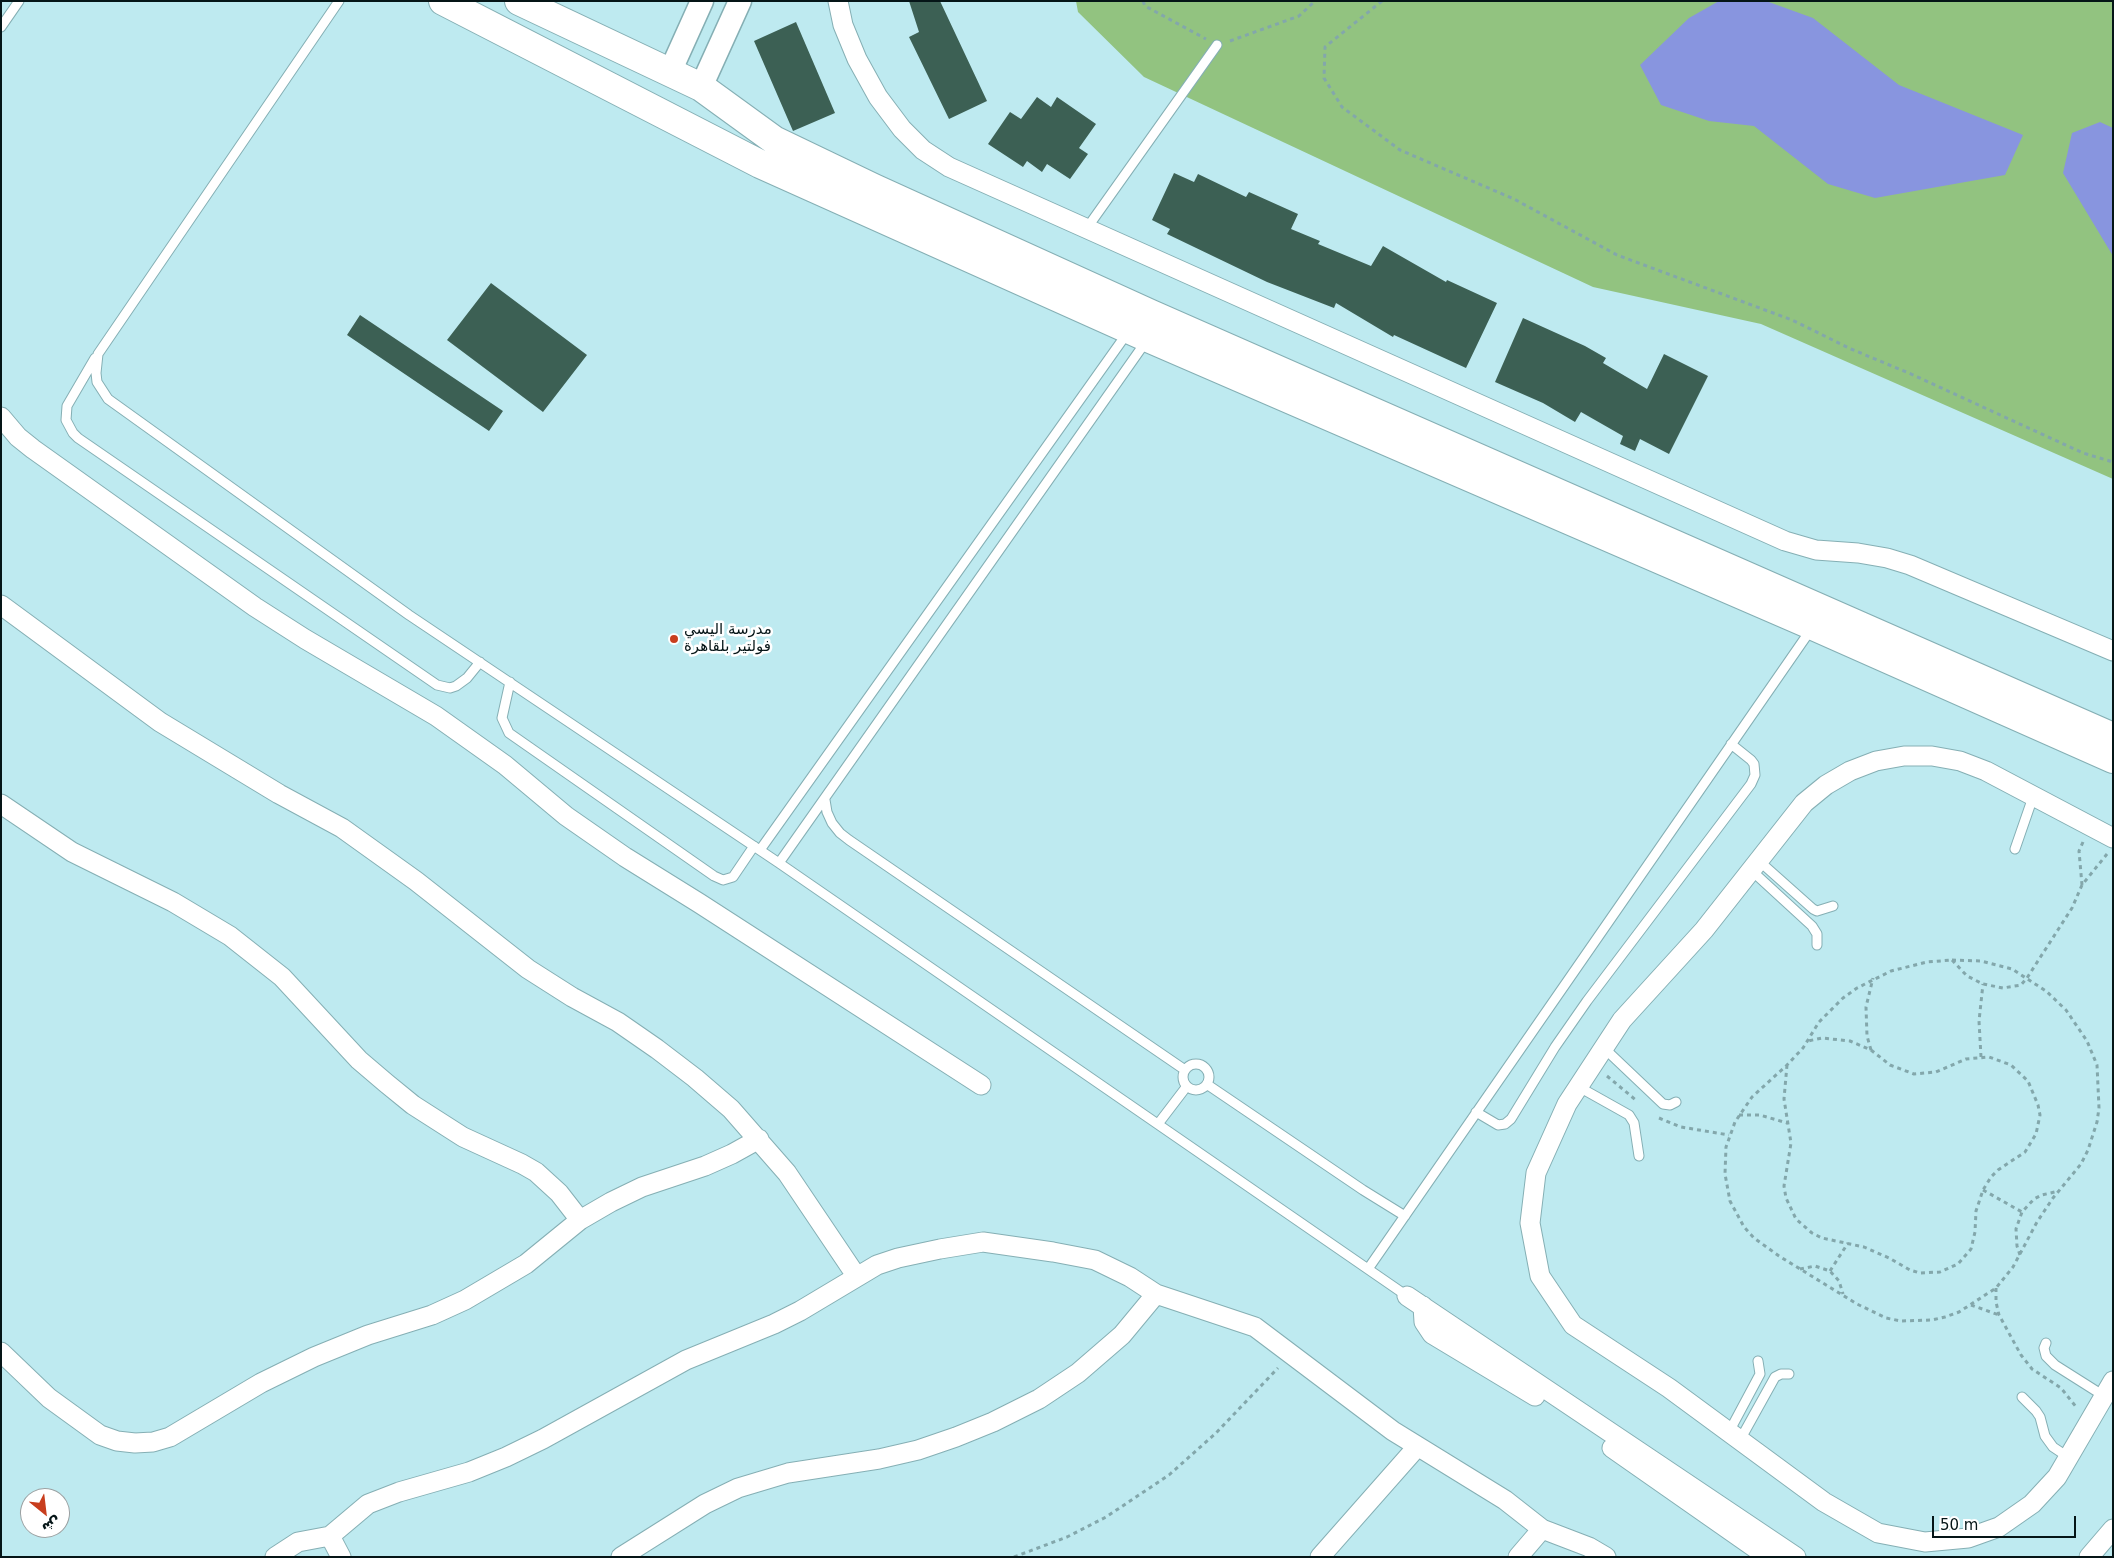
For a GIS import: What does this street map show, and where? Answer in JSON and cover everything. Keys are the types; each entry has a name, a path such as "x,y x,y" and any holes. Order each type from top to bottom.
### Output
{"main road":[{"path":"443,1 760,164 1138,334 1813,626 2113,759"},
{"path":"519,1 701,87 774,140 874,188 1151,314 2113,737"}],"street":[{"path":"670,72 702,1"},
{"path":"701,87 740,1"},
{"path":"838,1 843,25 857,59 878,97 902,128 923,150 949,167 1786,541 1816,550 1858,553 1902,563 2113,651"},
{"path":"1,417 18,437 33,449 255,607 304,639 436,716 471,740 566,816 618,852 981,1085"},
{"path":"1,605 160,722 279,794 342,828 416,881 528,968 572,997 618,1022 657,1049 731,1109 759,1139 787,1173 857,1277"},
{"path":"2108,1388 2057,1477 2032,1504 1999,1527 1968,1538 1925,1542 1878,1533 1824,1502 1670,1388 1573,1325 1540,1276 1530,1223 1536,1173 1568,1104 1622,1020 1704,930 1804,803 1826,784 1850,771 1876,761 1904,756 1932,756 1960,761 1986,771 2090,826 2110,845"},
{"path":"1,804 72,852 173,902 230,936 282,977 359,1060 386,1083 463,1138 536,1172 559,1193 580,1220"},
{"path":"1,1352 49,1398 100,1435 117,1441 153,1442 170,1437 262,1383 314,1357 368,1335 432,1315 465,1300 526,1264 580,1220 610,1202 642,1187 705,1166 759,1139"},
{"path":"275,1557 298,1542 330,1536 368,1504 399,1492 469,1472 543,1439 686,1360 774,1324 800,1311 876,1264 982,1242 1095,1260 1130,1277 1156,1294 1255,1327 1417,1447 1505,1500 1542,1529 1589,1547 1606,1557"},
{"path":"621,1557 689,1513 738,1488 788,1474 878,1459 918,1450 956,1438 993,1422 1045,1394 1084,1368 1122,1335 1156,1294"},
{"path":"1407,1296 1796,1557"},
{"path":"1423,1306 1424,1322 1432,1334 1553,1408 1768,1557"},
{"path":"1320,1557 1417,1447"},
{"path":"1518,1557 1542,1529"},
{"path":"2089,1557 2113,1529"},
{"path":"330,1536 341,1557"}],"lane":[{"path":"1,27 20,1"},
{"path":"338,1 98,354 67,406 66,420 78,438 437,685 450,688 456,686 467,678 480,662"},
{"path":"1087,228 1217,45"},
{"path":"779,863 825,800 1138,334"},
{"path":"510,682 502,718 509,733 714,876 723,880 733,877 757,848 1138,334"},
{"path":"98,354 97,382 115,405 409,615 779,863 1407,1296"},
{"path":"1368,1269 1813,626"},
{"path":"1476,1112 1498,1125 1506,1124 1511,1119 1555,1047 1587,1001 1751,784 1756,775 1754,764 1731,744"},
{"path":"2015,849 2034,797"},
{"path":"825,800 827,812 832,823 840,833 1185,1070"},
{"path":"1754,865 1813,909 1817,911 1833,906"},
{"path":"1754,865 1812,926 1817,934 1818,945"},
{"path":"1604,1048 1663,1104 1670,1105 1676,1102"},
{"path":"1194,1064 1204,1066 1210,1075 1208,1085 1199,1091 1194,1091 1183,1080 1185,1070 1194,1064"},
{"path":"1208,1085 1405,1216"},
{"path":"1158,1124 1187,1086"},
{"path":"1578,1087 1630,1115 1634,1123 1639,1156"},
{"path":"2046,1343 2044,1348 2046,1356 2055,1365 2108,1388"},
{"path":"1734,1436 1760,1374 1758,1361"},
{"path":"1734,1436 1776,1377 1781,1374 1789,1374"},
{"path":"2022,1397 2040,1417 2045,1436 2053,1448 2068,1457"}],"path":[{"path":"1143,1 1145,6 1217,45 1299,16 1315,1"},
{"path":"1382,1 1326,48 1324,78 1342,108 1400,150 1514,199 1617,255 1792,320 1851,349 1912,374 2083,453 2113,462"},
{"path":"2082,885 2079,851 2090,826"},
{"path":"1952,960 1967,976 1983,984 2003,988 2020,985 2027,978 2072,908 2082,885 2110,845"},
{"path":"1952,960 1996,964 2012,969 2027,978 2046,991 2066,1010 2087,1040 2096,1065 2099,1108 2094,1135 2081,1164 2037,1222 2020,1255 1996,1288 1959,1312 1932,1320 1901,1321 1886,1318 1857,1304 1754,1238 1744,1227 1730,1201 1725,1174 1726,1147 1730,1135 1752,1097 1808,1041 1819,1022 1830,1010 1857,988 1873,978 1909,965 1952,960"},
{"path":"1871,1050 1866,1007 1873,978"},
{"path":"1981,1057 1979,1020 1983,984"},
{"path":"1787,1064 1784,1099 1790,1153 1784,1186 1791,1210 1796,1219 1812,1233 1832,1241 1848,1243 1877,1252 1915,1272 1930,1274 1949,1269 1965,1257 1971,1249 1975,1232 1976,1211 1983,1190 1998,1170 2020,1156 2032,1143 2036,1134 2040,1115 2035,1093 2020,1072 2000,1060 1981,1057 1966,1059 1936,1072 1914,1074 1890,1065 1871,1050 1850,1041 1836,1038 1808,1041"},
{"path":"1740,1115 1760,1115 1788,1123"},
{"path":"1983,1190 2022,1212"},
{"path":"2020,1255 2017,1246 2016,1229 2022,1212 2034,1199 2059,1191"},
{"path":"1830,1271 1848,1243"},
{"path":"1800,1269 1816,1266 1830,1271 1840,1281 1843,1294"},
{"path":"1971,1305 1999,1315 1996,1302 1996,1288"},
{"path":"1014,1557 1067,1537 1106,1517 1169,1475 1216,1433 1291,1355"}],"green space":[{"path":"1076,1 2113,1 2113,479 1761,324 1593,287 1144,77 1078,12"}],"water":[{"path":"1719,1 1766,1 1813,18 1899,85 2023,135 2005,175 1875,198 1828,184 1754,126 1709,121 1661,105 1640,65 1689,18"},
{"path":"2100,122 2113,128 2113,256 2063,173 2072,133"}],"building":[{"path":"909,1 940,1 987,101 949,119 909,37 919,32"},
{"path":"796,22 835,113 793,131 754,41"},
{"path":"1037,97 1051,107 1057,97 1096,124 1079,148 1088,154 1070,179 1047,164 1042,172 1027,161 1023,167 988,144 1010,112 1021,119"},
{"path":"1174,173 1194,182 1198,174 1246,197 1249,192 1298,214 1291,229 1320,241 1318,244 1371,266 1383,246 1446,282 1447,280 1497,303 1466,368 1394,335 1393,337 1336,303 1334,308 1267,282 1167,234 1170,229 1152,220"},
{"path":"491,283 587,355 543,412 447,340"},
{"path":"360,315 503,411 489,431 347,335"},
{"path":"1523,318 1585,346 1606,358 1603,363 1647,389 1664,354 1708,376 1669,454 1640,439 1635,451 1620,444 1623,436 1581,412 1575,422 1543,403 1495,382"}],"place":[{"name":"مدرسة اليسي فولتير بلقاهرة","path":"674,639"}]}
